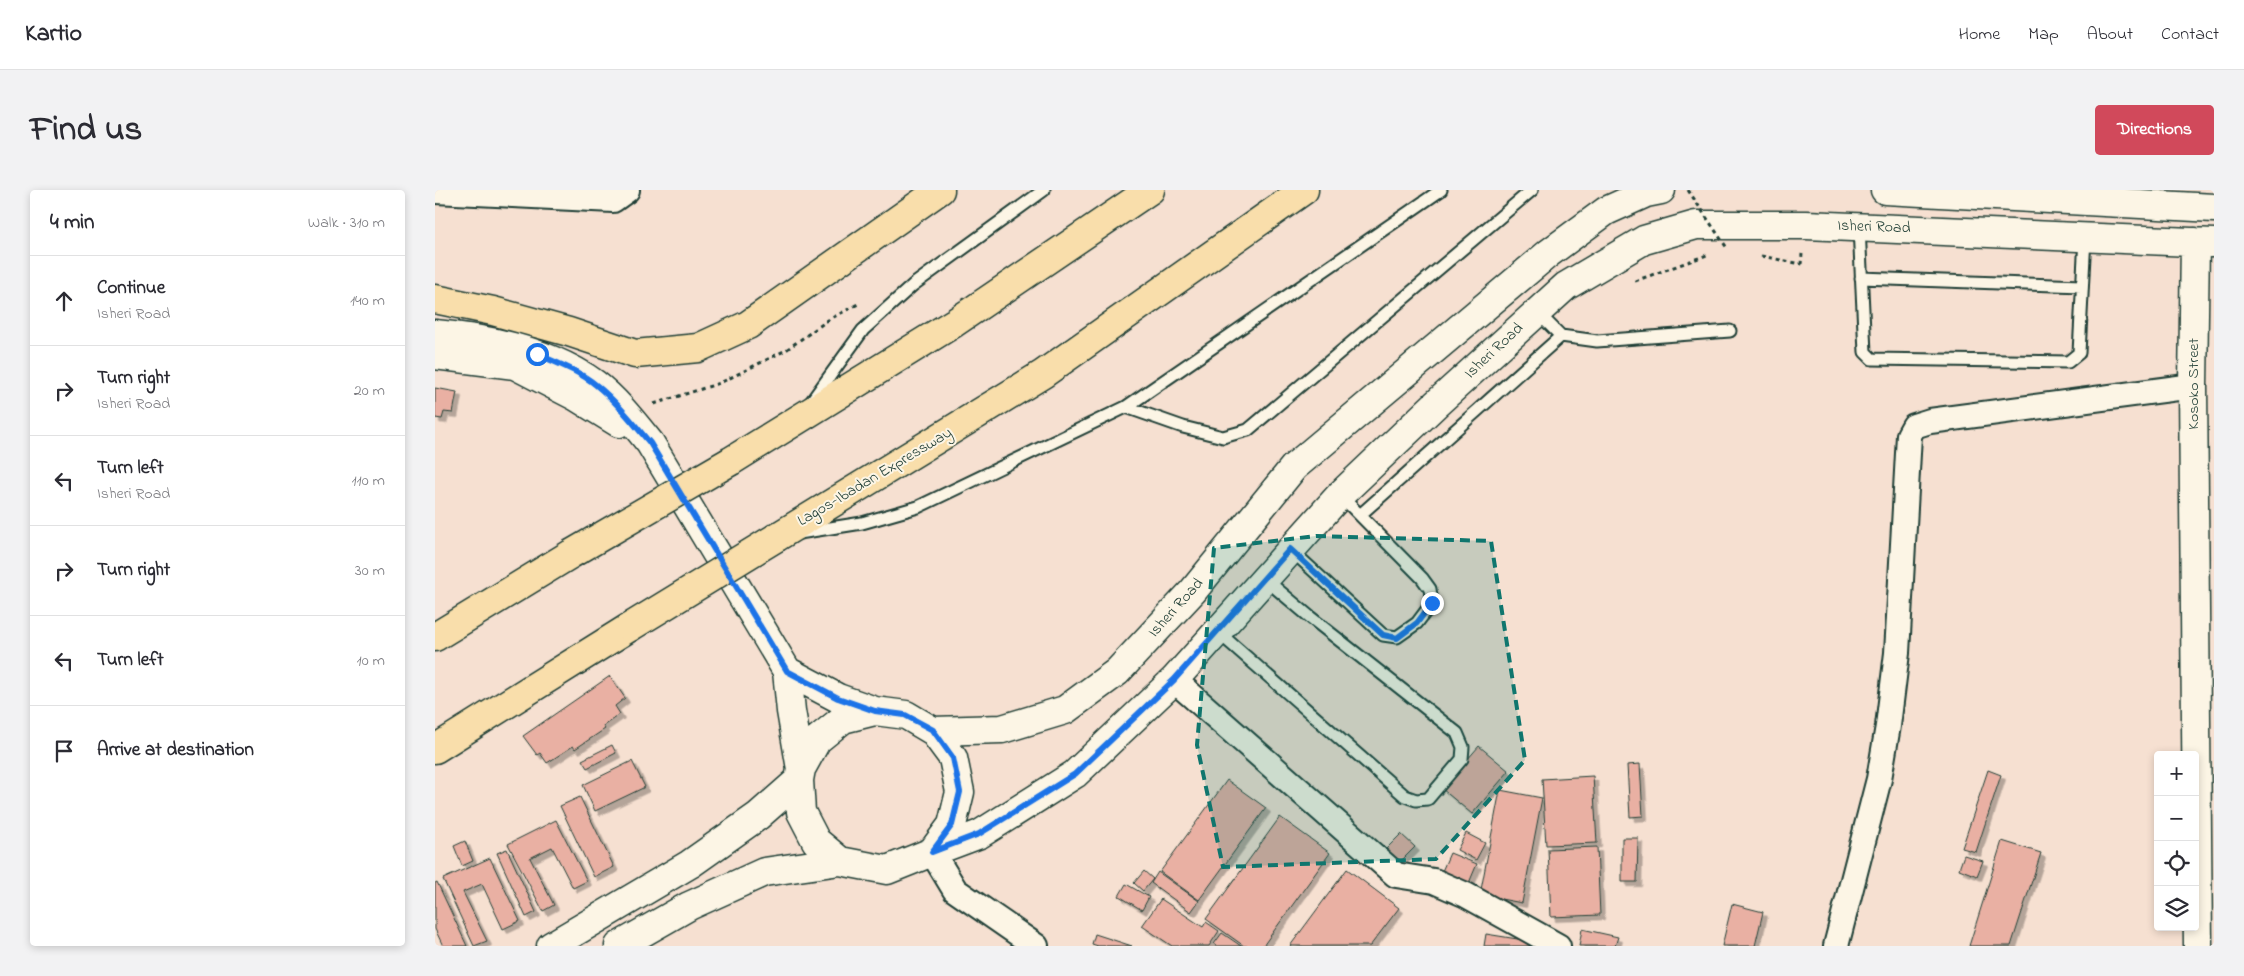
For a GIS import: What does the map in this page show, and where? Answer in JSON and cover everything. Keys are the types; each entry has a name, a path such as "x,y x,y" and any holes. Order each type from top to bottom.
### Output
{"highway":[{"path":"435,298 493,311 569,332 635,354 698,348 749,325 940,190"},
{"path":"435,637 571,554 731,461 954,323 1150,190"},
{"name":"Lagos-Ibadan Expressway","path":"435,749 777,536 1043,374 1304,190"}],"main road":[{"name":"Isheri Road","path":"933,730 1002,729 1065,710 1117,672 1193,591 1294,467 1549,253 1606,211 1647,193 1661,190"},
{"path":"1885,190 2214,208"},
{"name":"Isheri Road","path":"435,334 463,337 537,354 564,366 595,384 623,411 650,443 787,671 800,775 801,812 816,841 840,861 887,870 979,834 1075,774 1174,680 1340,495 1566,286 1645,240 1696,225 1859,226 2204,243"},
{"name":"Kosoko Street","path":"2198,946 2206,696 2193,386 2204,243"},
{"name":"Isheri Road","path":"435,355 515,365 577,397 650,443"},
{"name":"Isheri Road","path":"787,671 838,698 875,711 905,715 933,730 953,758 960,792 952,825 932,852"},
{"name":"Isheri Road","path":"800,775 817,740 843,719 875,711"},
{"path":"551,946 690,864 758,816 800,775"},
{"path":"619,946 689,906 764,872 840,861"}],"street":[{"path":"435,191 613,200 627,190"},
{"path":"1836,946 1879,779 1887,726 1897,653 1909,435 1914,426 1930,421 2193,386"},
{"path":"1174,680 1397,875 1434,881 1466,895 1558,946"},
{"path":"932,852 955,890 1036,946"}],"lane":[{"path":"797,420 863,330 913,285 1045,190"},
{"path":"777,536 862,523 918,507 1126,407 1441,190"},
{"path":"1126,407 1183,427 1223,437 1248,430 1532,190"},
{"path":"1859,226 1865,352 1872,359 2068,362 2079,353 2085,237"},
{"path":"1861,278 2082,286"},
{"path":"1537,312 1561,336 1597,341 1730,331"},
{"path":"1360,515 1561,336"},
{"path":"1290,549 1383,635 1397,638 1417,623 1432,603 1430,589 1422,578 1340,495"},
{"path":"1218,632 1405,796 1416,800 1428,798 1462,759 1463,747 1457,733 1265,579"}],"path":[{"path":"1687,190 1727,248"},
{"path":"1718,252 1727,248 1736,250"},
{"path":"1755,254 1801,264"},
{"path":"1627,284 1709,255"},
{"path":"623,411 661,402 719,383 786,350 829,320 861,302"}],"highlighted area":[{"path":"1316,536 1491,541 1525,760 1436,859 1223,867 1197,745 1214,548"}],"building":[{"path":"435,388 457,392 453,413 444,412 442,419 435,418"},
{"path":"610,676 625,698 615,706 620,714 603,726 605,729 575,749 573,746 547,763 540,753 537,755 523,736"},
{"path":"612,745 616,753 587,768 582,760"},
{"path":"1479,746 1509,771 1472,814 1442,789"},
{"path":"632,761 645,787 595,811 583,785"},
{"path":"1640,764 1643,816 1630,817 1627,765"},
{"path":"1988,770 2001,775 1976,852 1962,848"},
{"path":"1593,776 1597,843 1546,845 1542,779"},
{"path":"1227,780 1266,808 1199,900 1160,872"},
{"path":"1500,790 1542,798 1522,903 1480,895"},
{"path":"580,797 614,867 594,877 560,806"},
{"path":"1280,817 1330,853 1263,946 1244,946 1206,919"},
{"path":"556,820 587,881 573,888 552,847 530,858 554,905 543,911 508,844"},
{"path":"1466,833 1485,843 1476,860 1457,850"},
{"path":"1401,834 1415,847 1399,863 1386,849"},
{"path":"1622,838 1638,838 1637,882 1622,882"},
{"path":"465,841 473,861 462,866 454,846"},
{"path":"2002,841 2041,853 2011,946 1969,946"},
{"path":"1597,847 1600,915 1551,917 1548,849"},
{"path":"507,849 536,912 526,917 497,853"},
{"path":"1450,853 1477,864 1466,890 1439,878"},
{"path":"1964,855 1983,861 1977,876 1959,869"},
{"path":"490,858 520,921 503,929 482,884 463,892 487,941 474,946 443,879"},
{"path":"1347,869 1399,908 1370,946 1290,946"},
{"path":"1144,871 1153,879 1143,891 1134,883"},
{"path":"1158,872 1199,901 1191,912 1151,883"},
{"path":"437,882 467,946 443,946 435,929 435,883"},
{"path":"1126,884 1149,897 1142,910 1119,896"},
{"path":"1161,899 1203,927 1206,922 1219,931 1209,946 1172,946 1142,926"},
{"path":"1732,904 1763,912 1755,946 1722,946"},
{"path":"1582,929 1618,937 1615,946 1579,946"},
{"path":"1222,933 1241,946 1217,946 1214,944"},
{"path":"1095,934 1132,946 1098,946 1092,944"},
{"path":"1486,934 1549,944 1549,946 1484,946"}],"route":[{"path":"537,354 564,366 595,384 623,411 650,443 787,671 838,698 875,711 905,715 933,730 953,758 960,792 952,825 932,852 979,834 1075,774 1174,680 1290,549 1383,635 1397,638 1417,623 1432,603"}]}
